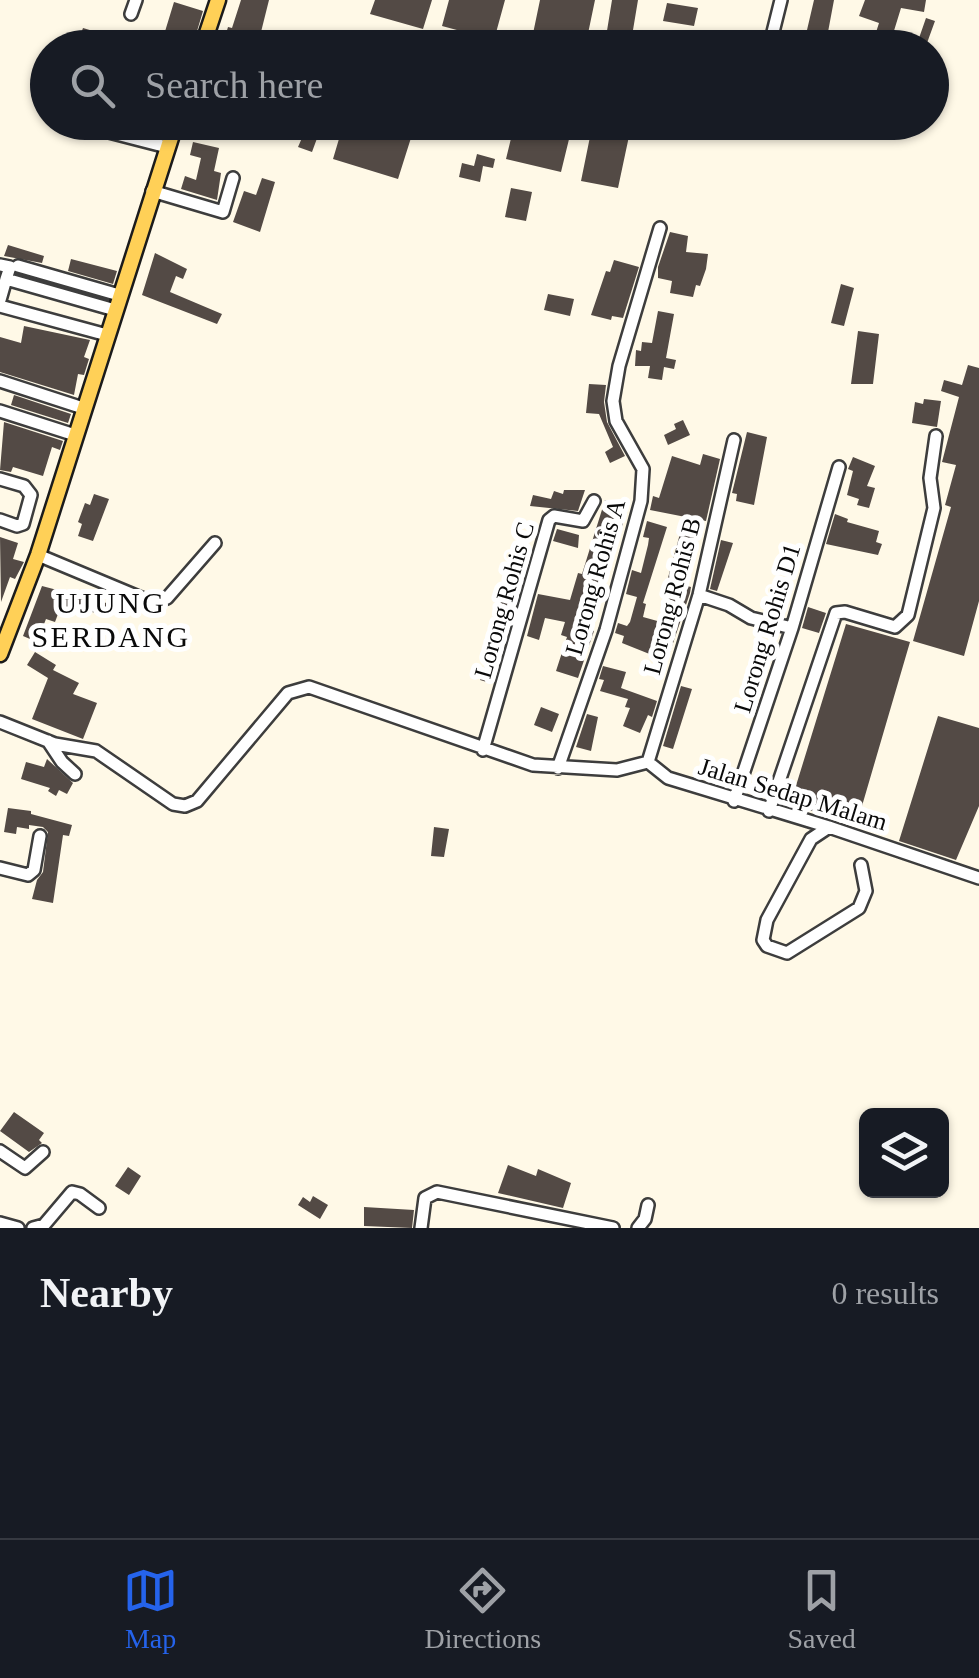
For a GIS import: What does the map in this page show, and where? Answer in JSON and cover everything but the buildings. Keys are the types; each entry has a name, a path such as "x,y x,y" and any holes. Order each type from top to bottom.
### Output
{"main road":[{"path":"208,30 218,0"},
{"path":"0,653 38,555 170,140"}],"street":[{"path":"132,14 136,0"},
{"path":"774,30 780,0"},
{"path":"139,140 167,147"},
{"path":"152,191 223,212 234,178"},
{"name":"Lorong Rohis A","path":"558,768 606,630 641,501 643,470 616,420 613,401 619,366 660,228"},
{"path":"0,264 10,268 0,303 108,336"},
{"path":"18,266 117,302"},
{"path":"6,279 117,302"},
{"path":"0,381 83,408"},
{"path":"0,411 75,435"},
{"path":"769,811 836,613 845,612 895,627 908,616 934,508 930,478 936,436"},
{"name":"Lorong Rohis B","path":"648,762 699,596 734,440"},
{"name":"Lorong Rohis D1","path":"734,801 792,628 839,467"},
{"path":"0,479 24,486 31,495 23,524 0,520"},
{"name":"Lorong Rohis C","path":"484,750 549,520 554,516 583,521 594,500"},
{"path":"38,555 154,604 168,598 216,543"},
{"path":"699,596 729,605 751,618 792,628"},
{"path":"0,722 48,741 96,751 179,806 197,802 282,698 296,688 309,687 533,764 618,770 648,762"},
{"path":"48,741 75,774"},
{"name":"Jalan Sedap Malam","path":"648,762 668,778 979,878"},
{"path":"830,827 812,839 767,920 763,930 766,946 787,953 859,908 866,892 861,865"},
{"path":"0,868 28,874 34,870 40,836"},
{"path":"0,1150 25,1168 42,1152"},
{"path":"33,1228 44,1225 72,1192 99,1208"},
{"path":"421,1228 424,1198 437,1192 560,1223 613,1228"},
{"path":"638,1228 646,1220 648,1205"},
{"path":"0,1223 18,1228"}],"district":[{"name":"UJUNG SERDANG","path":"111,619"}]}
